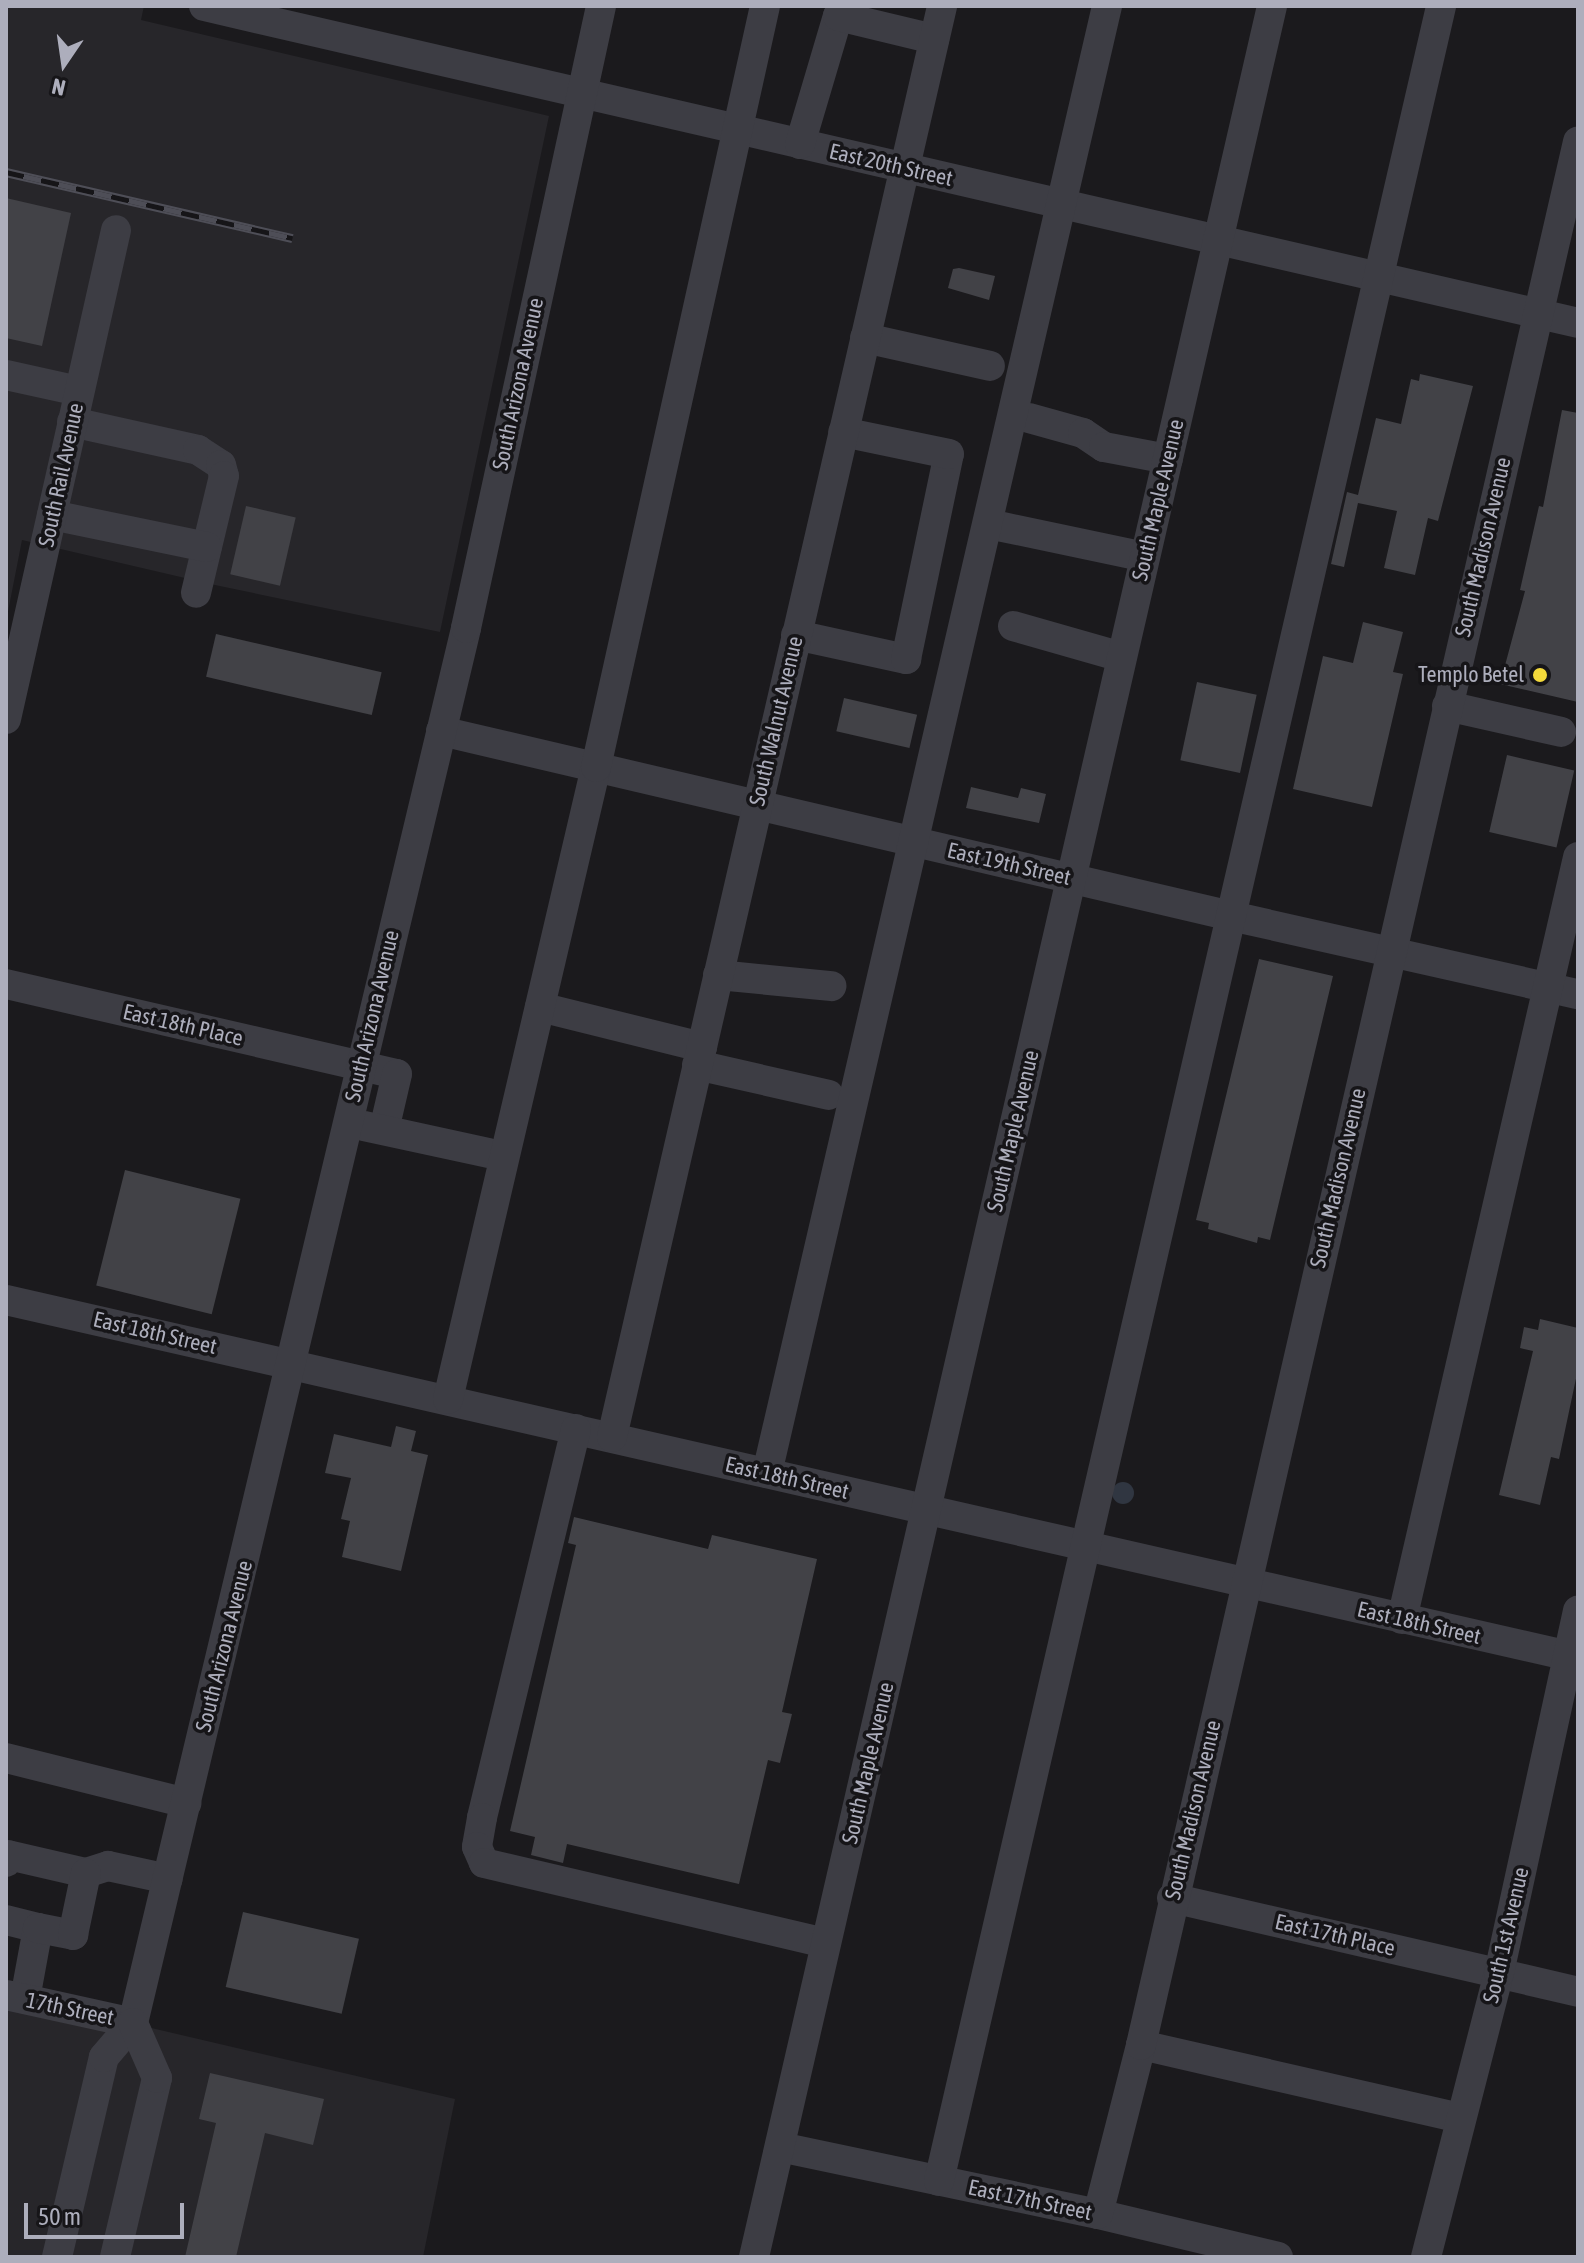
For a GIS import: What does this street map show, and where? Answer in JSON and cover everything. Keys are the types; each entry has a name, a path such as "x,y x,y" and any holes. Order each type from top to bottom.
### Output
{"street":[{"name":"East 20th Street","path":"204,6 1578,323"},
{"name":"South Arizona Avenue","path":"57,2257 104,2057 133,2023 293,1364 359,1066 441,731 601,6"},
{"path":"448,1399 596,767 765,6"},
{"name":"South Walnut Avenue","path":"612,1437 942,6"},
{"path":"767,1473 1107,6"},
{"name":"South Maple Avenue","path":"754,2257 1272,6"},
{"path":"939,2181 1441,6"},
{"path":"800,144 838,16 934,39"},
{"name":"South Madison Avenue","path":"1098,2214 1141,2045 1172,1898 1578,142"},
{"name":"South Rail Avenue","path":"6,719 116,230"},
{"path":"865,338 990,366"},
{"path":"8,385 79,391"},
{"path":"1029,418 1083,433 1104,447 1168,459"},
{"path":"72,422 198,450 221,465 224,476 196,593"},
{"path":"796,635 906,659 949,454 843,432"},
{"path":"52,515 207,547"},
{"path":"998,526 1145,557"},
{"path":"1013,626 1122,657"},
{"path":"1447,706 1561,732"},
{"name":"East 19th Street","path":"441,731 1578,994"},
{"path":"1402,1619 1578,857"},
{"path":"718,975 831,986"},
{"name":"East 18th Place","path":"6,984 397,1074 384,1130"},
{"path":"540,1007 829,1095"},
{"path":"346,1122 489,1153"},
{"name":"East 18th Street","path":"6,1300 1573,1657"},
{"path":"576,1429 482,1818 477,1847 484,1863 826,1943"},
{"name":"South 1st Avenue","path":"1426,2257 1499,1973 1573,1657 1578,1611"},
{"path":"6,1758 186,1803"},
{"path":"7,1856 86,1873 108,1866 168,1879"},
{"path":"6,1920 73,1935 86,1873"},
{"name":"East 17th Place","path":"1172,1898 1578,1992"},
{"path":"16,1997 38,1928"},
{"name":"17th Street","path":"16,1997 133,2023"},
{"path":"115,2257 157,2078 133,2023"},
{"path":"1141,2045 1461,2118"},
{"name":"East 17th Street","path":"780,2147 1098,2214 1278,2257"}],"shaded area":[{"path":"6,6 144,6 141,20 549,116 440,632 215,585 22,540 6,622"},
{"path":"1119,1482 1127,1482 1134,1493 1127,1504 1119,1504 1112,1497 1112,1489"},
{"path":"6,1994 455,2099 423,2257 6,2257"}],"building":[{"path":"6,198 71,213 42,346 6,338"},
{"path":"953,269 995,276 989,300 948,288"},
{"path":"1420,374 1473,386 1438,521 1428,518 1415,575 1384,568 1397,511 1358,503 1344,567 1331,564 1347,492 1358,495 1376,418 1401,424 1411,379 1419,381"},
{"path":"1562,410 1578,413 1578,702 1500,684 1525,591 1520,590 1539,506 1543,507"},
{"path":"246,506 296,517 280,586 230,574"},
{"path":"1363,622 1403,632 1393,672 1403,674 1372,807 1293,789 1323,656 1353,663"},
{"path":"216,634 382,672 372,715 206,677"},
{"path":"1197,682 1257,695 1240,773 1180,760"},
{"path":"844,698 917,715 909,748 836,731"},
{"path":"1507,755 1574,771 1556,847 1489,832"},
{"path":"971,787 1018,798 1021,788 1046,794 1039,823 966,808"},
{"path":"1259,959 1333,976 1270,1240 1258,1237 1257,1243 1208,1229 1209,1223 1196,1220"},
{"path":"125,1170 240,1199 212,1314 96,1285"},
{"path":"1540,1319 1578,1328 1578,1369 1559,1459 1551,1457 1540,1505 1499,1495 1533,1351 1520,1348 1524,1327 1538,1330"},
{"path":"396,1426 416,1431 411,1451 428,1455 401,1571 342,1557 350,1521 341,1519 351,1478 325,1473 334,1434 391,1447"},
{"path":"574,1517 708,1549 712,1535 817,1559 782,1712 792,1714 780,1763 768,1760 739,1884 567,1844 563,1863 531,1855 535,1837 510,1831 576,1545 568,1543"},
{"path":"243,1912 359,1939 342,2014 226,1987"},
{"path":"210,2073 324,2099 313,2145 265,2133 236,2257 185,2257 216,2123 199,2119"}],"railway":[{"path":"6,172 292,238"}],"place":[{"name":"Templo Betel","path":"1540,675"}]}
